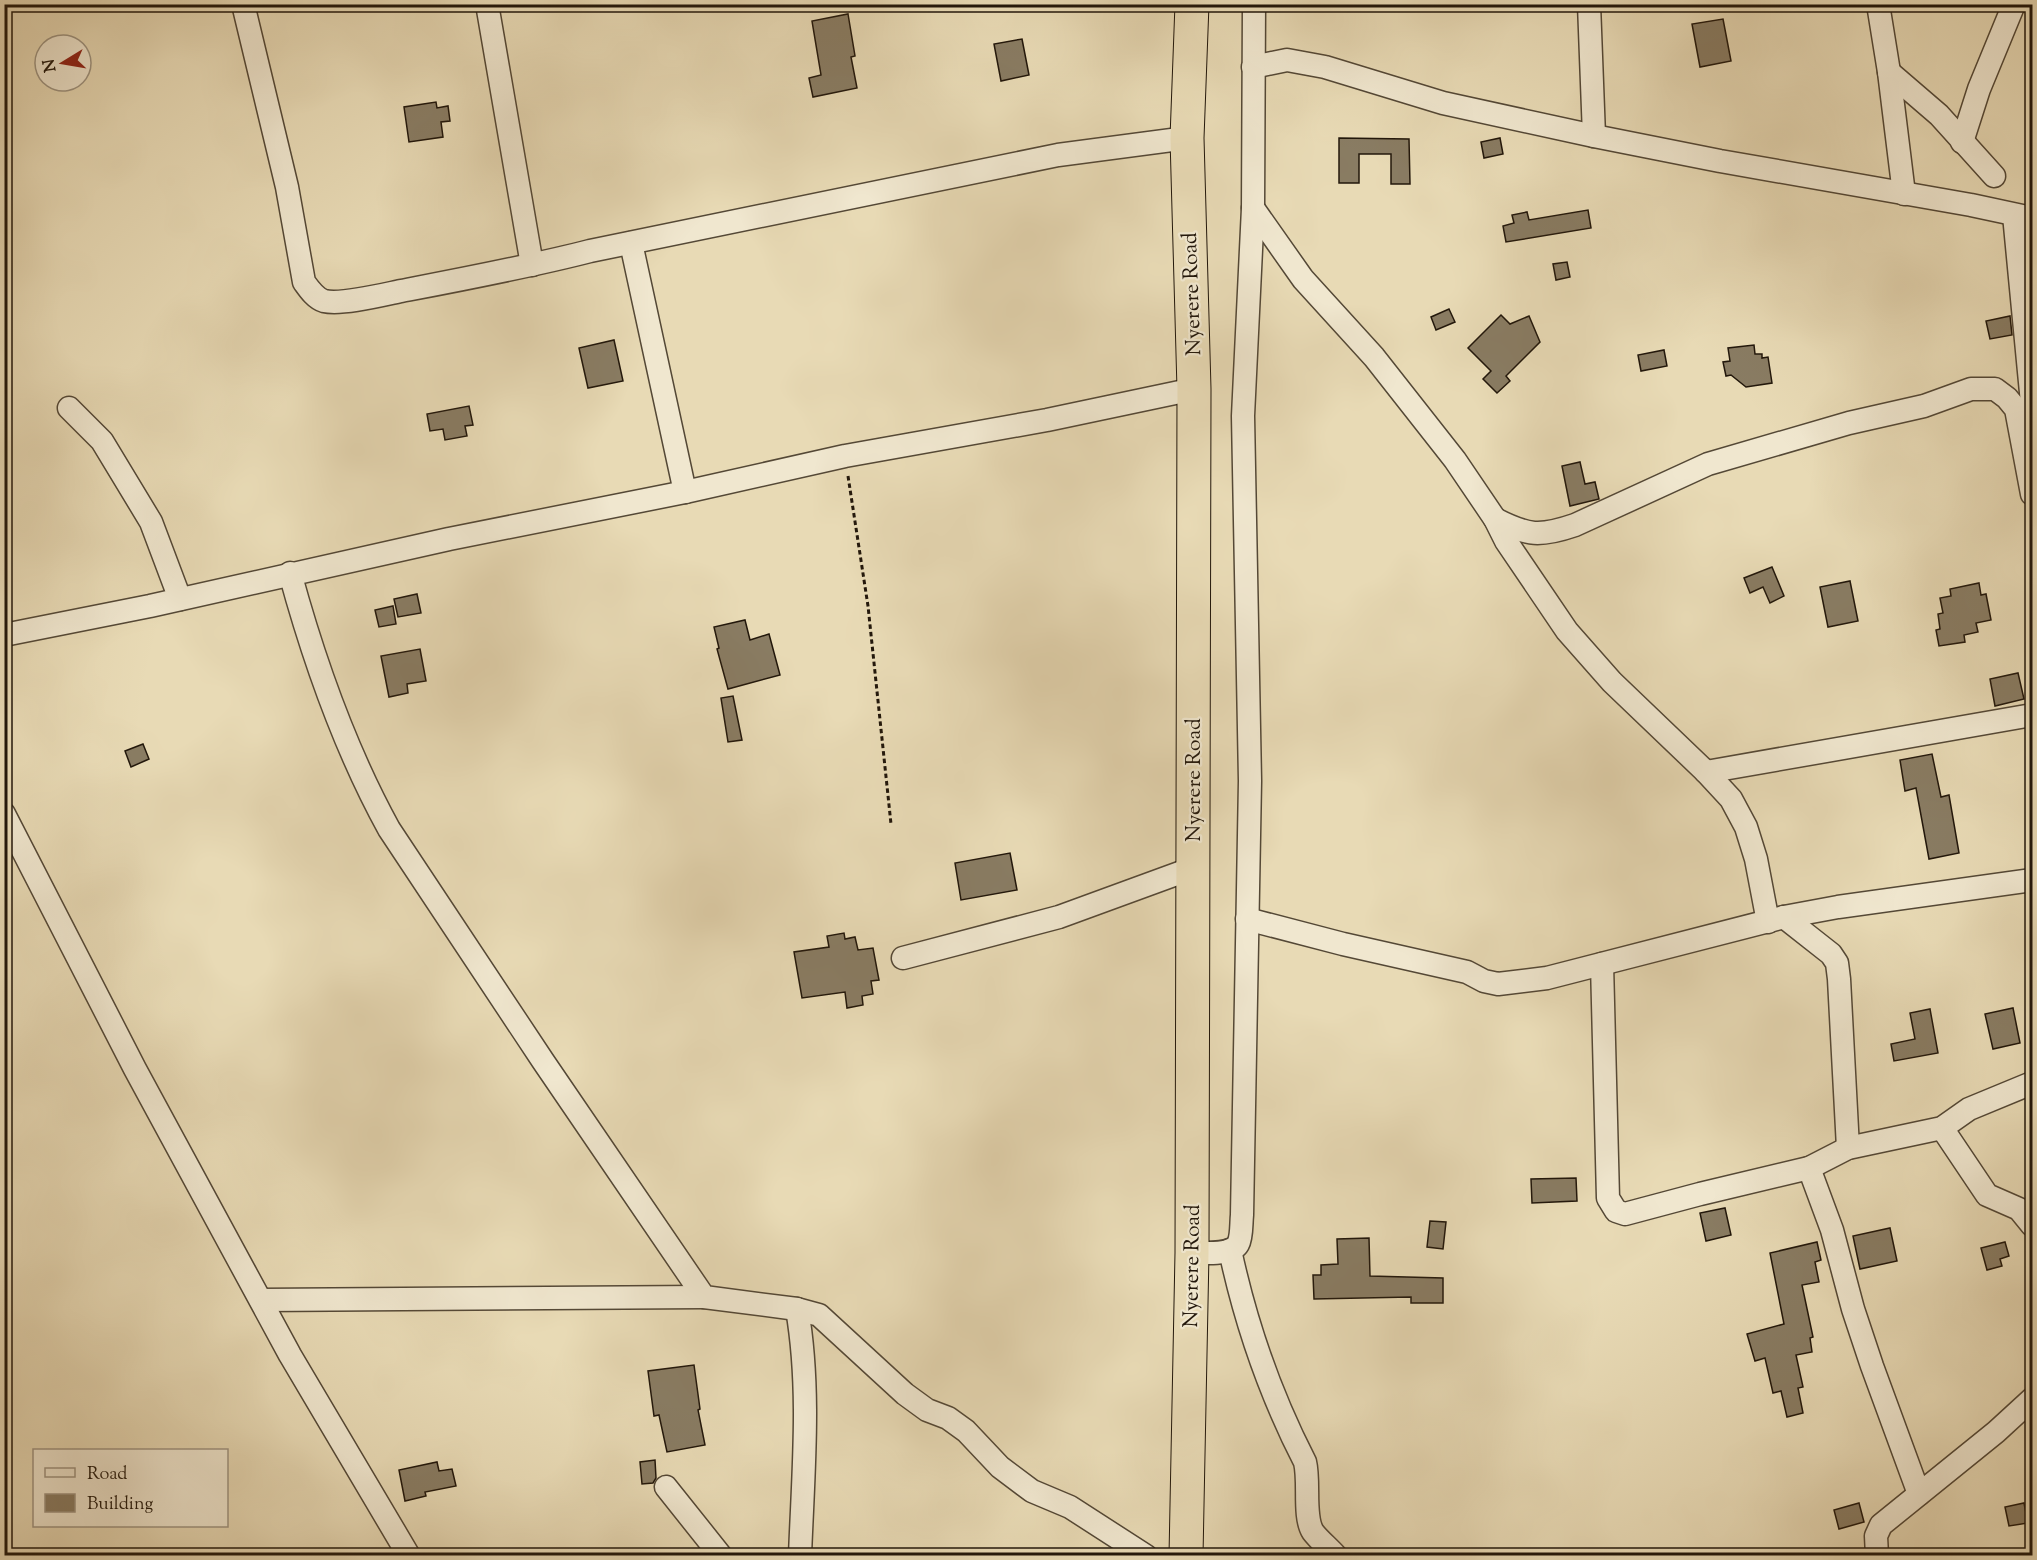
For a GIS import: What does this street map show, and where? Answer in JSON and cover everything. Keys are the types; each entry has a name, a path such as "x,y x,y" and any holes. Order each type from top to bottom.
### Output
{"highway":[{"name":"Nyerere Road","path":"1186,1556 1192,1253 1194,389 1187,138 1192,4"}],"street":[{"path":"243,4 287,187 304,282 313,294 322,300 368,297 532,265 1058,155 1187,138"},
{"path":"487,4 532,265"},
{"path":"1192,1253 1230,1250 1239,1244 1242,1215 1250,781 1243,416 1253,208 1254,4"},
{"path":"1589,4 1594,136"},
{"path":"1878,4 1904,194"},
{"path":"1962,142 1979,89 2014,4"},
{"path":"1253,67 1287,60 1306,63 1443,103 1594,136 1720,161 1971,205 2023,217 2032,403"},
{"path":"1889,72 1939,116 1994,176"},
{"path":"1253,208 1303,279 1374,357 1455,459 1495,519 1506,541 1567,631 1612,682 1731,799 1746,827 1776,919 1831,954 1837,963 1848,1148"},
{"path":"631,243 685,492"},
{"path":"4,635 846,456 1047,420 1194,389"},
{"path":"1495,519 1531,534 1555,532 1708,465 1849,423 1924,406 1971,389 1995,389 2016,409 2029,455 2032,494"},
{"path":"69,408 102,441 151,522 180,599"},
{"path":"290,573 315,656 344,735 369,793 389,829 704,1297"},
{"path":"1706,772 2032,715"},
{"path":"4,814 135,1069 290,1355 409,1556"},
{"path":"903,958 1059,917 1193,868"},
{"path":"1247,919 1467,972 1484,981 1498,984 1546,978 1776,919 1838,907 2032,880"},
{"path":"1602,964 1608,1198 1616,1211 1625,1214 1809,1168 1848,1148 1942,1128 1969,1109 2032,1083"},
{"path":"1942,1128 1987,1195 2019,1209 2032,1225"},
{"path":"1809,1168 1832,1230 1853,1309 1872,1366 1919,1494"},
{"path":"1230,1250 1251,1335 1269,1384 1305,1462 1308,1473 1308,1518 1313,1532 1336,1556"},
{"path":"261,1300 704,1297 797,1309 819,1315 905,1394 927,1410 948,1418 966,1431 1000,1467 1032,1491 1070,1507 1146,1556"},
{"path":"797,1309 804,1348 805,1430 800,1556"},
{"path":"1877,1556 1876,1536 1881,1525 1996,1432 2032,1399"},
{"path":"666,1487 721,1556"}],"path":[{"path":"846,456 868,606 891,824"}],"building":[{"path":"848,14 855,56 851,57 857,88 813,97 809,78 821,75 812,21"},
{"path":"1723,19 1731,61 1700,67 1692,24"},
{"path":"1022,39 1029,75 1001,81 994,44"},
{"path":"436,102 437,108 448,106 450,121 441,122 443,137 409,142 404,107"},
{"path":"1339,138 1409,139 1410,184 1391,184 1391,154 1359,154 1359,183 1339,183"},
{"path":"1500,138 1503,154 1484,158 1481,142"},
{"path":"1588,210 1591,228 1506,242 1503,226 1514,223 1512,215 1527,212 1529,220"},
{"path":"1567,262 1570,277 1556,280 1553,264"},
{"path":"1449,309 1455,322 1436,330 1431,317"},
{"path":"1501,315 1510,324 1529,316 1540,342 1506,376 1510,381 1497,393 1483,379 1491,371 1468,348"},
{"path":"2010,316 2012,335 1990,339 1986,321"},
{"path":"614,340 623,381 588,388 579,348"},
{"path":"1754,345 1755,354 1762,354 1762,358 1768,357 1772,383 1746,387 1731,375 1726,376 1723,362 1730,361 1728,348"},
{"path":"1664,350 1667,366 1641,371 1638,355"},
{"path":"469,406 473,425 465,426 467,436 445,440 443,429 430,431 427,414"},
{"path":"1580,462 1585,484 1595,482 1599,499 1570,506 1562,466"},
{"path":"1772,567 1784,596 1770,603 1763,587 1750,593 1744,578"},
{"path":"1850,581 1858,621 1828,627 1820,587"},
{"path":"1979,583 1981,595 1986,594 1991,620 1976,623 1978,632 1964,635 1965,642 1939,646 1936,630 1940,629 1938,614 1943,613 1940,598 1951,596 1950,589"},
{"path":"417,594 421,613 398,617 394,599"},
{"path":"393,606 396,624 379,627 375,610"},
{"path":"745,620 750,640 769,634 780,675 728,689 717,649 719,648 714,627"},
{"path":"420,649 426,681 407,684 408,693 389,697 381,656"},
{"path":"2018,673 2024,699 1995,706 1990,679"},
{"path":"733,696 742,740 728,742 721,698"},
{"path":"143,744 149,759 131,767 125,751"},
{"path":"1932,754 1941,797 1949,795 1959,853 1929,859 1916,788 1905,791 1900,760"},
{"path":"1010,853 1017,890 961,900 955,863"},
{"path":"844,933 845,939 855,937 858,950 873,948 879,980 871,981 873,994 862,996 863,1005 847,1008 845,992 802,998 794,952 829,947 827,936"},
{"path":"2013,1008 2020,1043 1993,1049 1985,1014"},
{"path":"1930,1009 1938,1053 1894,1061 1891,1044 1915,1039 1910,1013"},
{"path":"1576,1178 1577,1201 1532,1203 1531,1179"},
{"path":"1725,1208 1731,1235 1706,1241 1700,1213"},
{"path":"1430,1221 1446,1222 1443,1249 1427,1247"},
{"path":"1890,1228 1897,1261 1860,1269 1853,1236"},
{"path":"1369,1238 1370,1276 1443,1278 1443,1303 1411,1303 1411,1297 1314,1299 1313,1275 1321,1275 1321,1265 1338,1264 1337,1239"},
{"path":"1817,1242 1821,1260 1815,1262 1819,1282 1802,1285 1813,1337 1810,1338 1812,1352 1796,1355 1803,1387 1798,1388 1803,1413 1787,1417 1781,1391 1773,1393 1765,1358 1755,1361 1747,1334 1784,1324 1770,1253"},
{"path":"2005,1242 2009,1256 2000,1259 2002,1266 1987,1270 1981,1248"},
{"path":"694,1365 700,1409 698,1410 705,1445 667,1452 659,1415 654,1416 648,1371"},
{"path":"655,1460 656,1478 653,1483 642,1484 640,1462"},
{"path":"437,1462 439,1471 452,1469 456,1486 425,1492 426,1496 405,1501 399,1470"},
{"path":"1859,1503 1864,1522 1839,1529 1834,1510"},
{"path":"2024,1503 2028,1523 2009,1526 2005,1507"}]}
